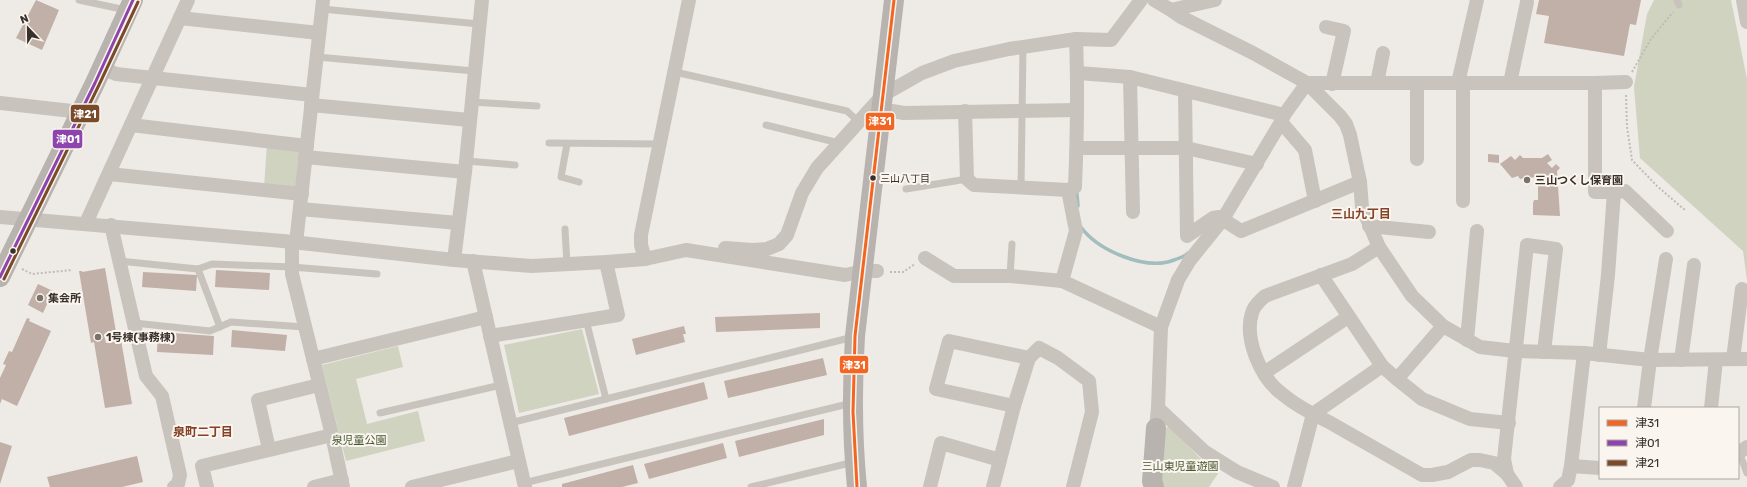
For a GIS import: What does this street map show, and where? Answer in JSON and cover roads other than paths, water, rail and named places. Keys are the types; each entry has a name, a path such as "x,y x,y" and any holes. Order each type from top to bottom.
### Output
{"street":[{"path":"86,223 188,0"},
{"path":"454,260 482,0"},
{"path":"645,259 641,245 641,235 689,0"},
{"path":"857,487 854,462 853,372 856,336 870,271 888,103 894,0"},
{"path":"699,252 718,247 752,250 767,249 779,244 787,235 802,193 817,168 859,122 888,103 922,73 954,61 1009,49 1076,39 1112,40 1141,0"},
{"path":"1154,0 1181,17 1253,53 1307,83 1346,124 1350,134 1360,182 1362,207 1379,247 1412,296 1443,326 1480,347 1515,351 1584,353 1650,360 1747,360"},
{"path":"1171,10 1215,0"},
{"path":"1463,201 1461,83 1477,0"},
{"path":"1743,0 1747,22"},
{"path":"1510,83 1527,2"},
{"path":"314,487 342,484 332,435 292,274 294,243 302,194 322,4"},
{"path":"0,277 81,112 130,5"},
{"path":"180,18 319,33"},
{"path":"1326,27 1344,31 1332,84"},
{"path":"964,111 967,179 974,185 1068,190 1075,187 1078,74 1076,39"},
{"path":"1377,83 1383,53"},
{"path":"102,68 116,74 153,77 312,100 469,120"},
{"path":"1078,74 1130,77 1282,119 1305,150 1315,201"},
{"path":"1130,77 1133,212"},
{"path":"1307,83 1626,82"},
{"path":"1154,487 1152,481 1157,418 1161,327 1178,280 1190,260 1223,219 1257,164 1282,119 1307,83"},
{"path":"1417,83 1417,159"},
{"path":"1595,83 1595,192 1625,191 1668,231"},
{"path":"1185,91 1187,236 1213,218 1219,217 1241,231 1360,182"},
{"path":"0,103 81,112"},
{"path":"888,103 904,113 1077,110"},
{"path":"131,126 306,152 465,167"},
{"path":"1077,148 1186,148 1257,164"},
{"path":"109,174 302,194"},
{"path":"1062,281 1076,231 1068,190"},
{"path":"1599,354 1608,275 1614,192"},
{"path":"300,209 458,223"},
{"path":"0,216 111,225 473,262 532,266 645,259 686,250 845,275 870,271"},
{"path":"111,225 146,376 162,396 180,475 178,484 174,487"},
{"path":"1369,226 1429,232"},
{"path":"1467,340 1477,232"},
{"path":"1507,474 1504,459 1527,245 1556,249 1544,352"},
{"path":"1379,247 1352,264 1265,296 1255,305 1252,313 1250,329 1253,350 1264,373 1280,393 1313,414 1422,475 1448,472 1471,460 1475,460 1494,463 1507,474 1516,487"},
{"path":"925,258 954,276 1010,276 1062,281 1161,327"},
{"path":"1644,407 1666,259"},
{"path":"473,262 524,485"},
{"path":"490,336 618,315 606,262"},
{"path":"1680,360 1694,265"},
{"path":"1321,275 1382,366 1422,399 1470,419 1509,423"},
{"path":"1733,359 1742,289"},
{"path":"313,359 486,317"},
{"path":"1264,373 1348,317"},
{"path":"1397,379 1443,326"},
{"path":"1014,406 936,389 948,341 1029,358"},
{"path":"993,487 1014,406 1029,358 1040,348 1058,358 1089,381 1092,412 1073,487"},
{"path":"1560,487 1568,480 1571,466 1584,353"},
{"path":"1711,407 1716,360"},
{"path":"1294,487 1313,414 1382,366"},
{"path":"269,449 258,400 319,385"},
{"path":"1157,418 1205,452 1237,472 1273,487"},
{"path":"207,487 202,466 332,435"},
{"path":"930,487 941,444 1000,460"},
{"path":"412,487 518,461"},
{"path":"1571,466 1599,468"}],"lane":[{"path":"79,0 130,5"},
{"path":"322,4 479,24"},
{"path":"1021,187 1023,47"},
{"path":"316,57 474,71"},
{"path":"675,72 848,111 859,122"},
{"path":"471,102 538,106"},
{"path":"766,125 839,143"},
{"path":"549,143 659,144"},
{"path":"567,144 561,177 579,182"},
{"path":"465,167 515,165"},
{"path":"906,189 967,179"},
{"path":"565,229 567,264"},
{"path":"1010,276 1012,244"},
{"path":"119,261 198,269 212,264 292,267 377,274"},
{"path":"198,269 220,327"},
{"path":"586,320 606,399"},
{"path":"134,323 210,331 231,322 305,327"},
{"path":"510,423 856,336"},
{"path":"380,413 501,384"},
{"path":"524,485 840,404 853,402"},
{"path":"1741,450 1747,473"},
{"path":"752,487 854,462"}],"waterway":[{"path":"1077,194 1078,206"},
{"path":"1080,226 1088,235 1110,251 1137,261 1163,263 1185,256 1188,253"}],"place":[{"name":"三山八丁目","path":"873,178"},
{"name":"三山つくし保育園","path":"1527,180"},
{"name":"集会所","path":"40,298"},
{"name":"1号棟(事務棟)","path":"98,337"}],"district":[{"name":"三山九丁目","path":"1361,214"},
{"name":"泉町二丁目","path":"203,432"}],"park label":[{"name":"泉児童公園","path":"359,440"},
{"name":"三山東児童遊園","path":"1180,466"}]}
